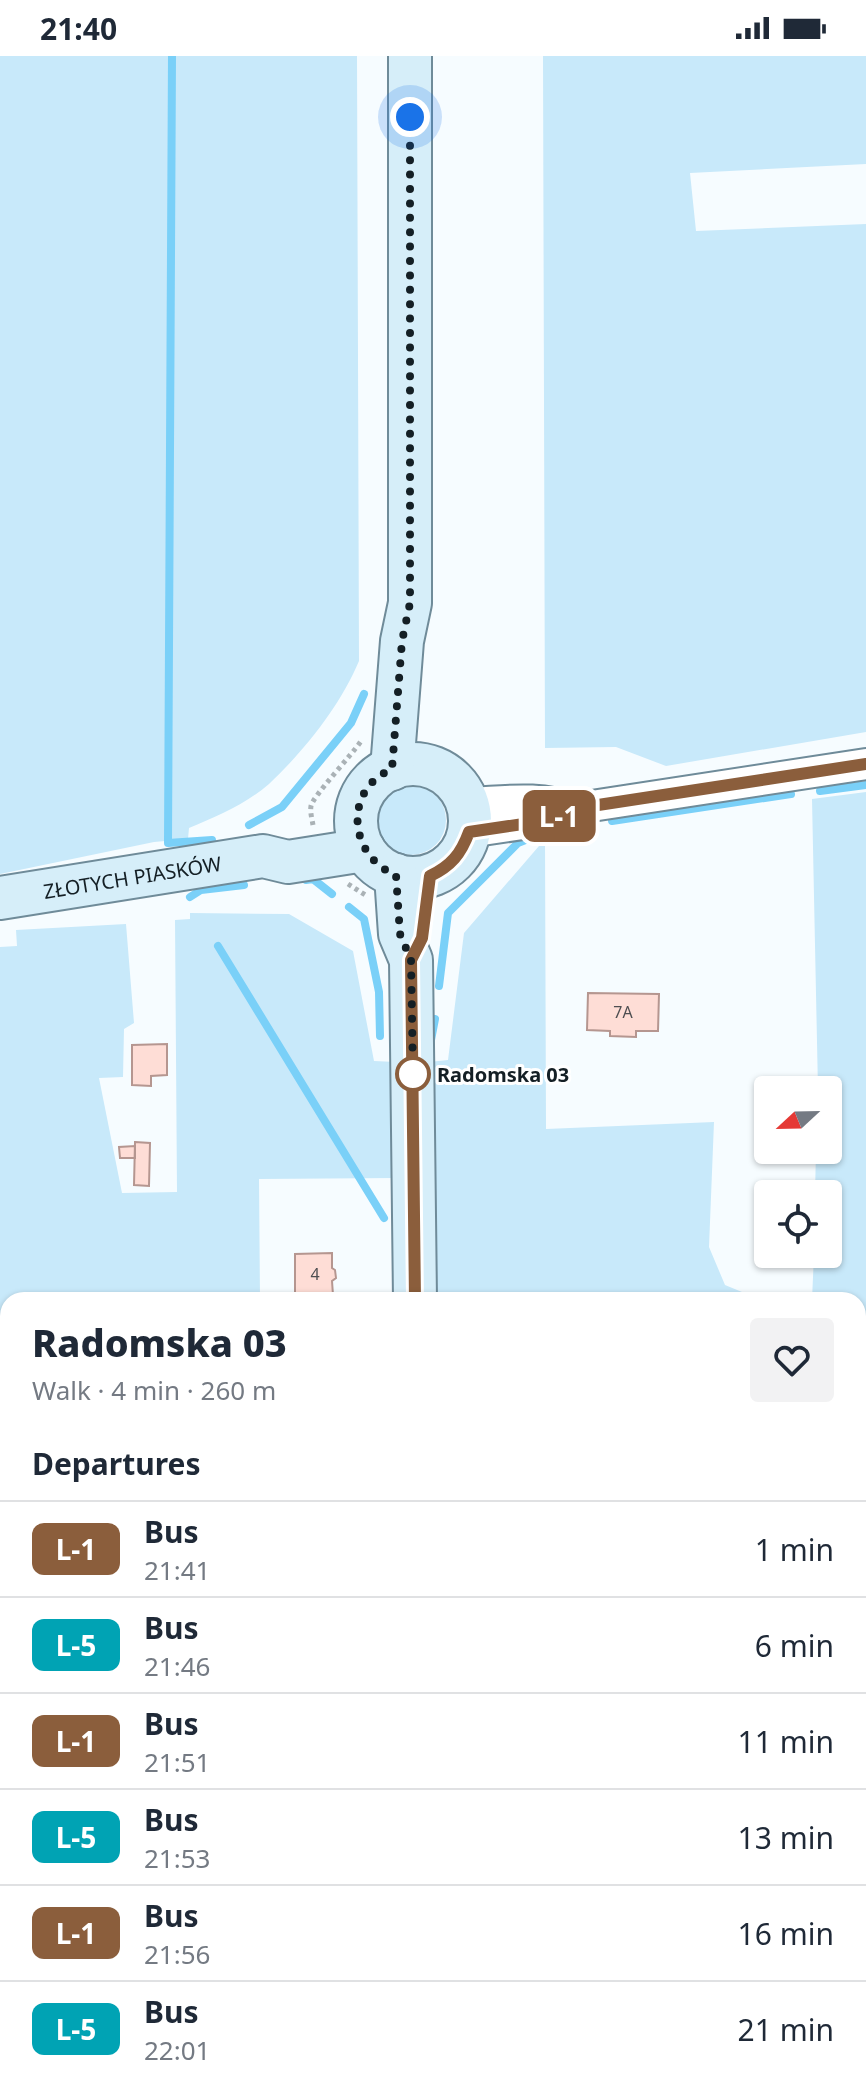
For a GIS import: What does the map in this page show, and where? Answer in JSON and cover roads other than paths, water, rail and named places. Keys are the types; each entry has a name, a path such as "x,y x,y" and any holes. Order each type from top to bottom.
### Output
{"street":[{"path":"409,767 402,641 410,603 410,56"},
{"path":"468,818 538,800 572,809 866,764"},
{"path":"399,883 455,860 464,847 468,818 461,790 451,779 409,767 373,781 364,793 358,806 354,851 399,883 422,938 411,960 415,1292"},
{"name":"ZŁOTYCH PIASKÓW","path":"0,898 263,856 288,862 354,851"}],"waterway":[{"path":"172,56 168,843 212,840"},
{"path":"249,825 282,807 351,723 364,694"},
{"path":"820,791 866,785"},
{"path":"612,821 791,794"},
{"path":"574,828 582,827"},
{"path":"439,986 448,913 518,843 538,835"},
{"path":"306,880 313,879 332,894"},
{"path":"190,897 201,890 244,885"},
{"path":"349,907 364,919 379,992 380,1036"},
{"path":"218,946 384,1218"},
{"path":"431,1040 435,1019"}],"place":[{"name":"Radomska 03","path":"413,1074"}]}
